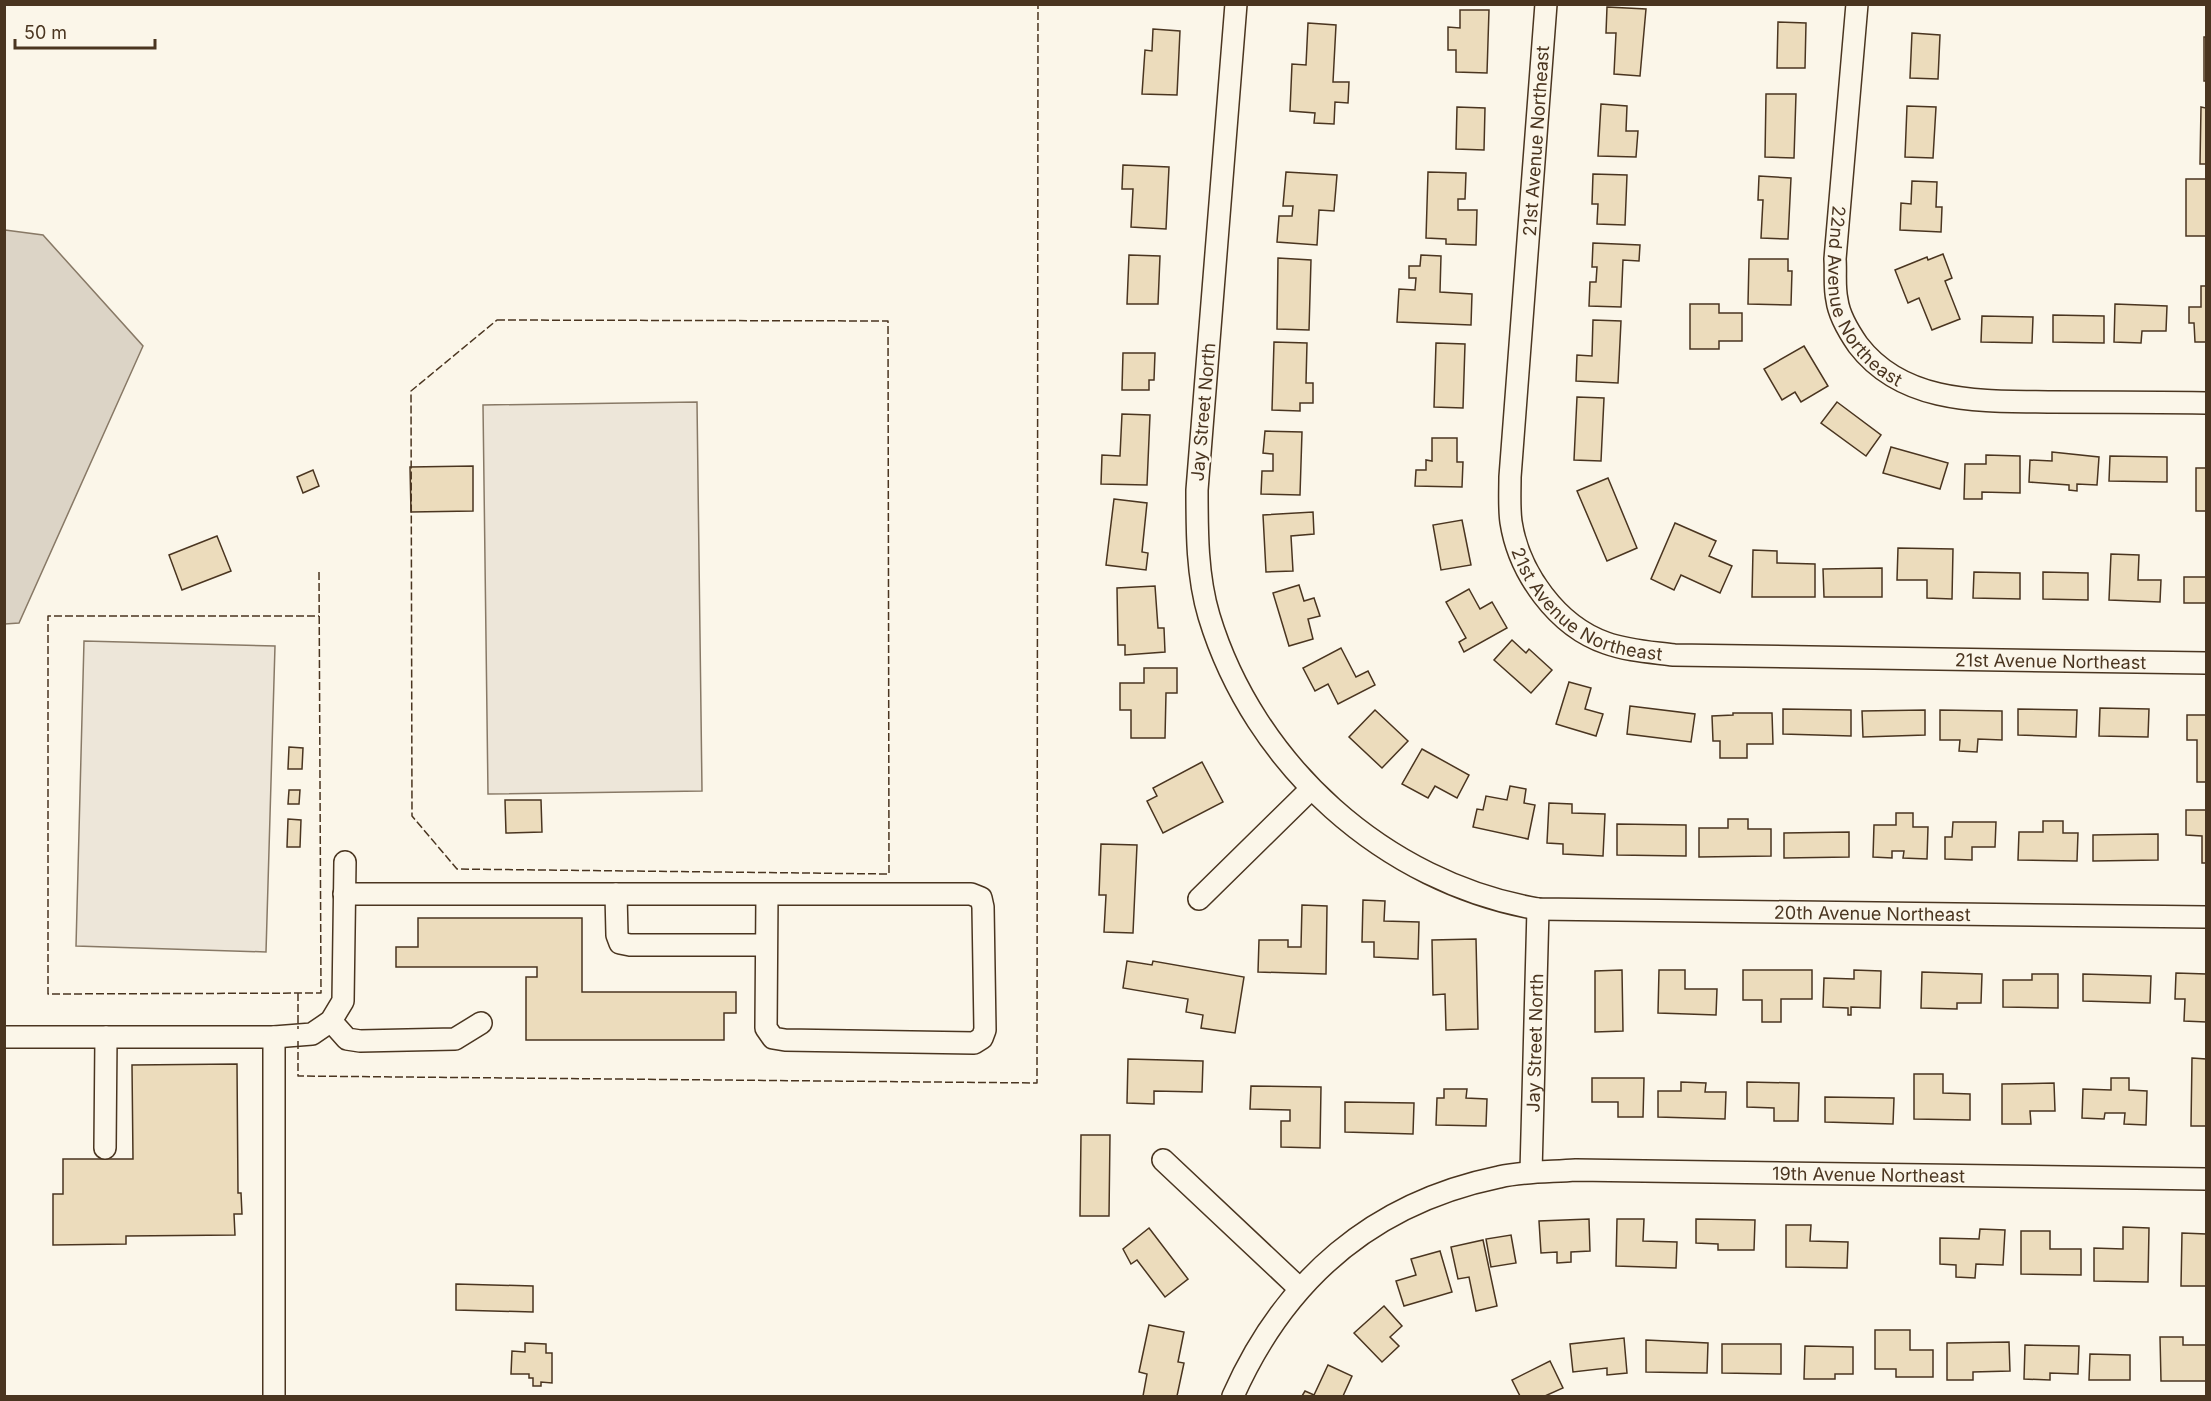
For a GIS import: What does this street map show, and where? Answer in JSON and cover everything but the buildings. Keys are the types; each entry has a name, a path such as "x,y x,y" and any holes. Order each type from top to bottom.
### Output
{"street":[{"name":"Jay Street North","path":"1236,4 1197,490 1197,539 1209,616 1227,663 1265,732 1311,789 1353,827 1406,862 1466,890 1538,909 1531,1172"},
{"name":"21st Avenue Northeast","path":"1546,4 1510,477 1511,522 1523,563 1549,603 1567,621 1586,635 1607,644 1674,655 2206,663"},
{"name":"22nd Avenue Northeast","path":"1857,4 1836,269 1837,300 1843,319 1867,356 1884,372 1904,384 1948,397 2010,401 2206,403"},
{"path":"1199,899 1311,789"},
{"path":"4,1037 274,1037 312,1034 330,1021 343,1001 345,862"},
{"path":"344,894 616,894 766,894 971,894 981,898 985,1030 982,1038 974,1043 773,1038 766,1028 766,894"},
{"path":"616,894 617,935 620,943 630,945 766,945"},
{"name":"20th Avenue Northeast","path":"1538,909 2206,917"},
{"path":"330,1021 347,1039 360,1041 455,1039 481,1023"},
{"path":"105,1148 106,1036"},
{"path":"274,1037 274,1396"},
{"path":"1163,1160 1299,1288"},
{"name":"19th Avenue Northeast","path":"1531,1172 1576,1170 2206,1179"},
{"path":"1233,1396 1263,1338 1299,1288 1334,1255 1376,1223 1405,1207 1437,1194 1500,1176 1531,1172"}],"shaded area":[{"path":"5,230 43,235 143,346 19,623 5,624"},
{"path":"697,402 702,791 488,794 483,405"},
{"path":"84,641 275,646 266,952 76,946"}],"fence":[{"path":"298,1041 298,1076 1037,1083 1038,4"},
{"path":"497,320 888,321 889,874 457,869 412,816 411,391 497,320"},
{"path":"319,572 321,993 48,994 48,616 319,616"},
{"path":"298,993 298,1029"}]}
